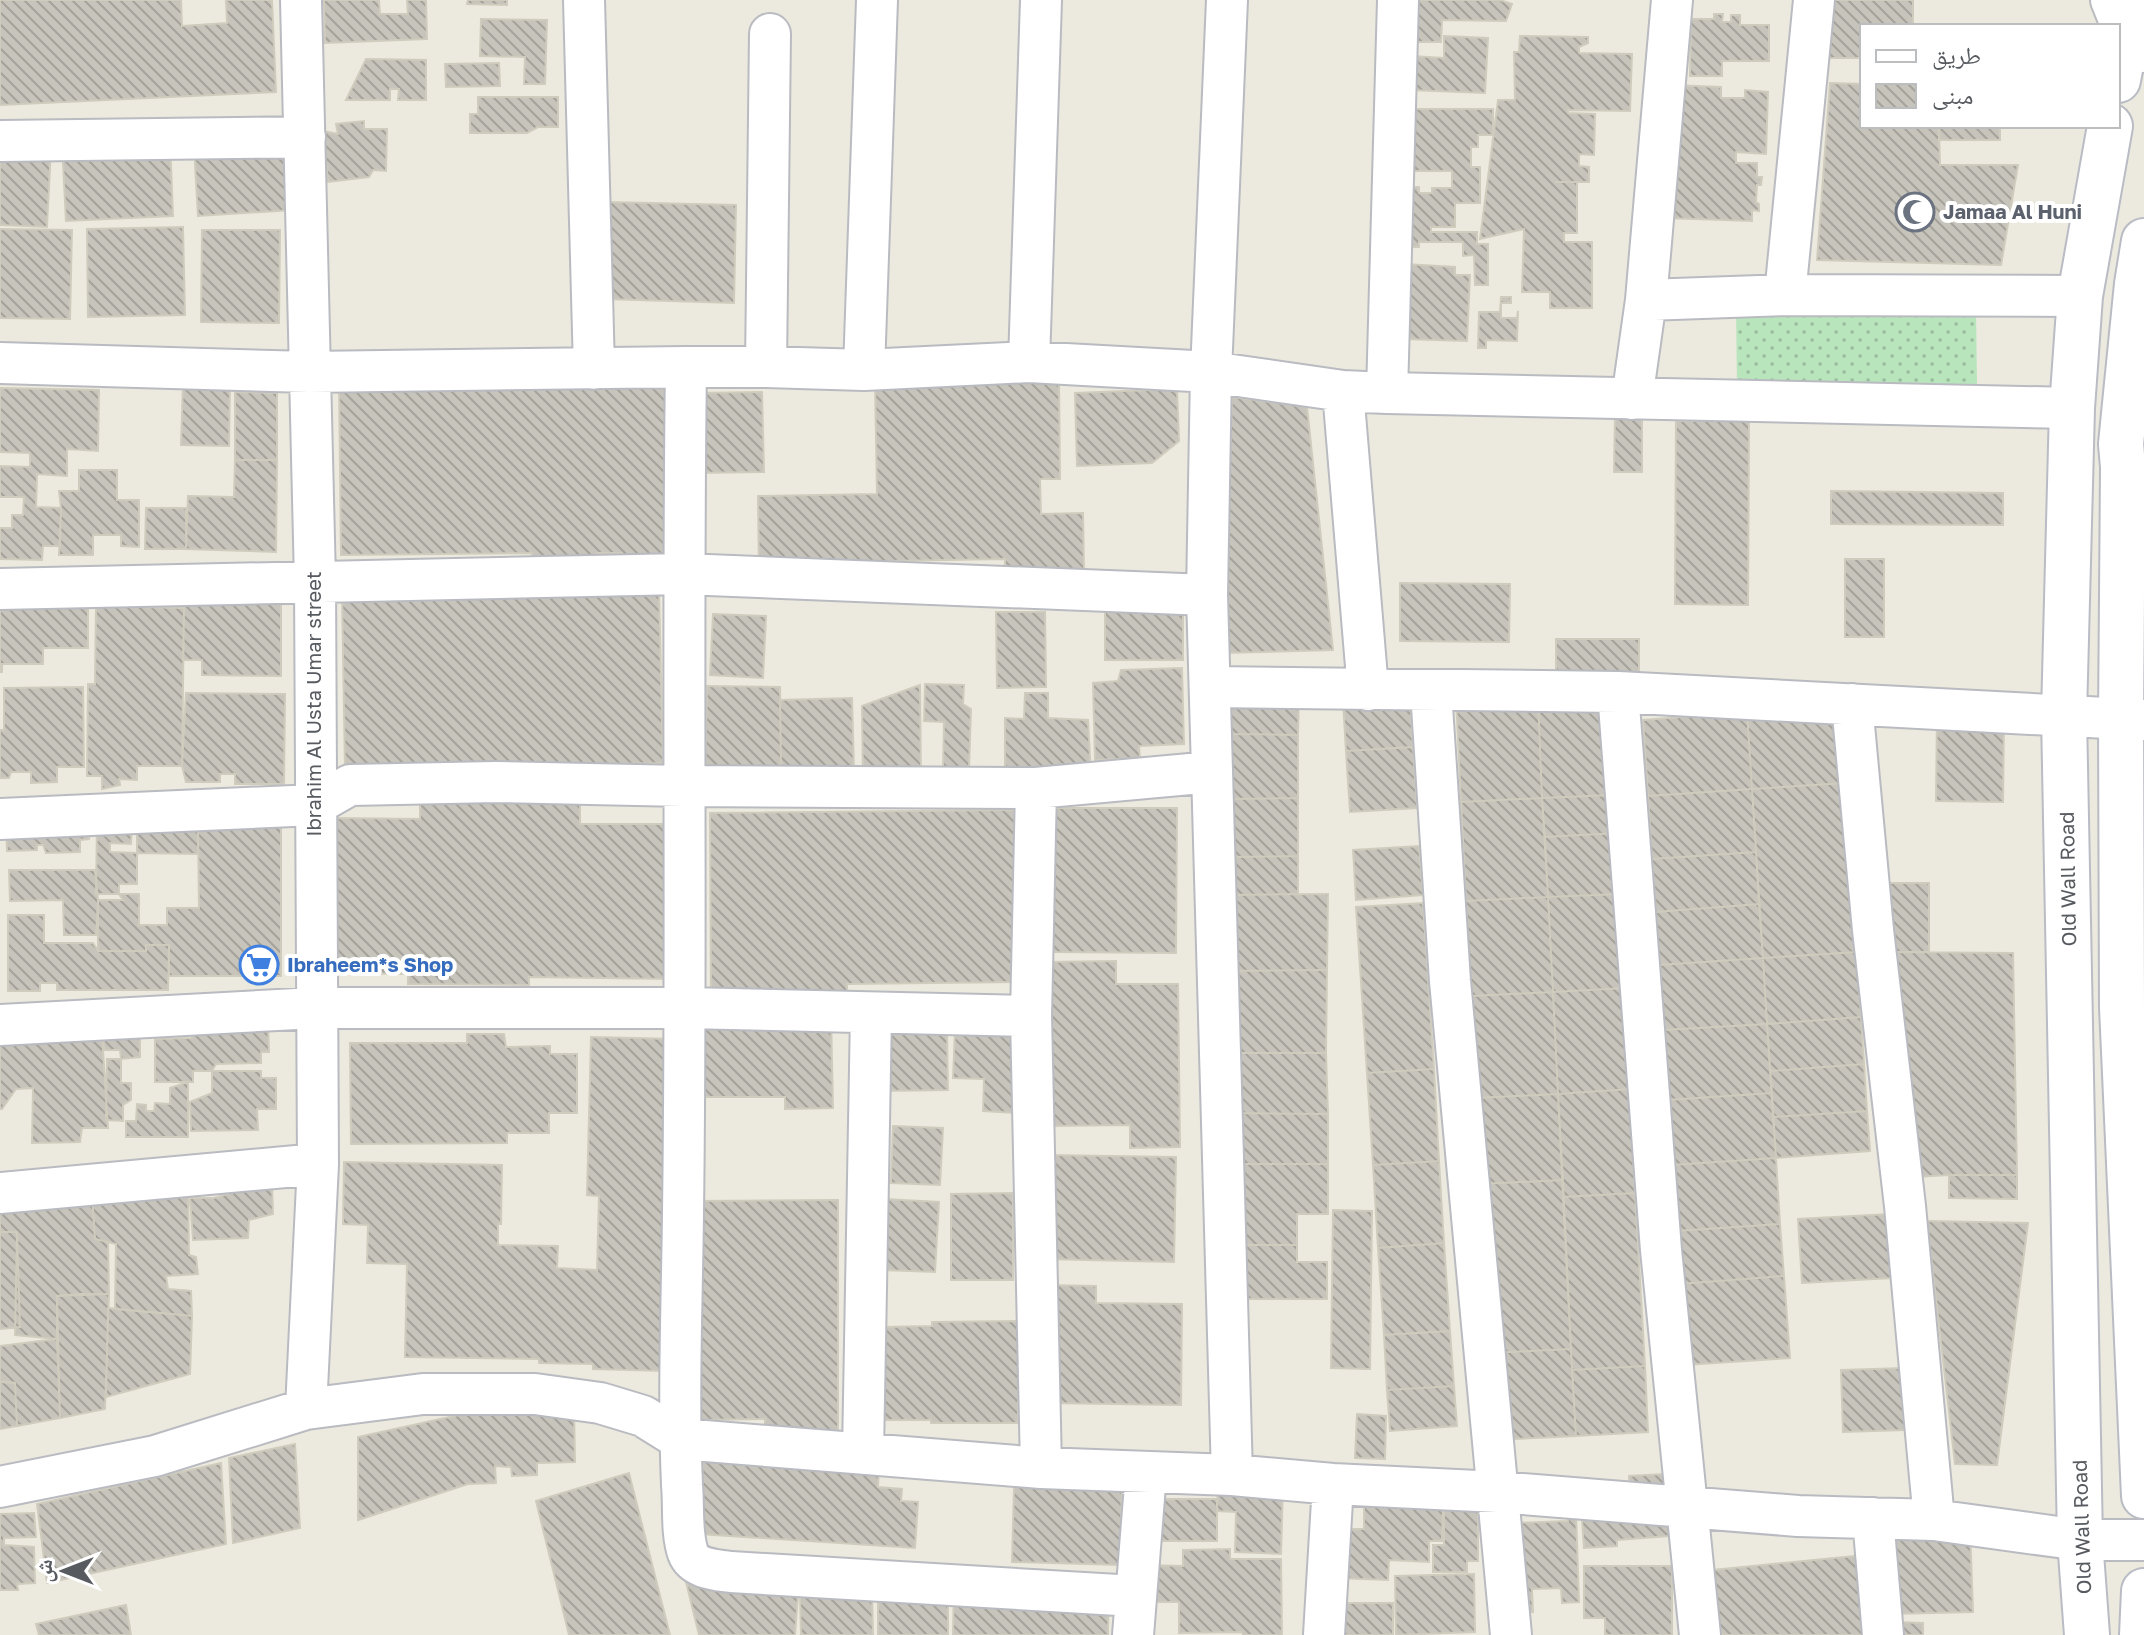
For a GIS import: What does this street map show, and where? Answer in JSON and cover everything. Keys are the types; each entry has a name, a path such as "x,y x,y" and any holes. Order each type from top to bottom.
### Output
{"main road":[{"path":"2120,71 2131,22"},
{"name":"Old Wall Road","path":"2087,1635 2080,1540 2064,715 2072,408 2080,296 2110,128"},
{"path":"2144,241 2137,284 2132,720 2122,1007 2144,1496"},
{"path":"2142,1635 2144,1591"}],"street":[{"name":"Ibrahim Al Usta Umar street","path":"301,0 315,581 318,1164 306,1409"},
{"path":"584,0 594,369"},
{"path":"864,370 877,0"},
{"path":"1029,362 1041,0"},
{"path":"1227,0 1211,372 1207,595 1232,1475"},
{"path":"1387,393 1398,0"},
{"path":"1632,399 1646,300 1672,0"},
{"path":"1785,295 1814,0"},
{"path":"766,367 770,34"},
{"path":"0,141 305,137"},
{"path":"1646,300 1785,295 2080,296"},
{"path":"0,363 309,372 686,367 864,370 1029,362 1211,372 1343,391 1387,393 2072,408"},
{"path":"686,367 683,574 686,1008 680,1439 685,1539 689,1555 695,1563 731,1572 1135,1596"},
{"path":"1343,391 1368,690"},
{"path":"0,589 683,574 1207,595"},
{"path":"1211,687 1618,692 2132,720"},
{"path":"1431,691 1450,981 1511,1635"},
{"path":"1618,692 1661,1250 1700,1635"},
{"path":"1852,704 1873,930 1905,1206 1934,1520"},
{"path":"0,819 315,805 350,785 496,782 1036,788 1212,772"},
{"path":"1036,788 1031,1016 1041,1468"},
{"path":"0,1025 315,1008 686,1008 1031,1016"},
{"path":"863,1453 871,1013"},
{"path":"0,1193 318,1164"},
{"path":"0,1487 155,1456 306,1409 423,1394 535,1394 600,1403 628,1411 643,1416 680,1439 1041,1468 1232,1475 1798,1516 1934,1520 2080,1540 2144,1540"},
{"path":"1133,1635 1146,1473"},
{"path":"1324,1635 1333,1484"},
{"path":"1873,1518 1883,1635"}],"green space":[{"path":"1976,306 1977,384 1737,385 1736,307"}],"building":[{"path":"0,0 181,0 182,26 227,23 226,0 272,0 276,92 0,105"},
{"path":"324,0 379,0 380,14 408,14 407,0 426,0 427,39 325,43"},
{"path":"468,0 507,0 507,5 467,4"},
{"path":"1411,0 1500,0 1512,4 1506,21 1442,20 1441,42 1411,42"},
{"path":"1829,0 1913,0 1913,24 1860,24 1860,58 1828,58"},
{"path":"1714,14 1723,14 1722,22 1731,22 1731,15 1740,15 1740,25 1769,25 1769,61 1722,61 1722,76 1690,76 1691,19 1714,19"},
{"path":"481,19 547,20 545,84 524,84 525,57 480,56"},
{"path":"1444,36 1488,38 1485,93 1410,90 1397,55 1444,58"},
{"path":"1520,36 1588,37 1588,43 1579,47 1579,53 1632,54 1630,111 1568,110 1568,113 1595,114 1594,155 1579,154 1579,166 1589,167 1589,182 1577,182 1577,233 1564,233 1564,242 1592,242 1592,308 1550,308 1550,292 1522,292 1524,229 1480,239 1498,100 1515,100 1514,52 1519,52"},
{"path":"366,59 426,60 426,100 398,100 399,89 390,89 390,100 346,100"},
{"path":"499,63 500,86 446,87 445,64"},
{"name":"Jamaa Al Huni","path":"1830,83 1860,84 1860,128 1939,128 1940,165 2018,165 2001,265 1817,260"},
{"path":"1671,85 1721,87 1721,98 1745,98 1745,90 1768,92 1766,154 1736,152 1736,163 1757,163 1757,177 1762,177 1761,185 1757,185 1759,211 1752,210 1752,221 1666,218"},
{"path":"478,97 558,97 558,127 538,127 527,133 470,133 470,114 478,114"},
{"path":"1413,109 1493,109 1493,135 1478,135 1478,147 1471,147 1471,167 1480,167 1480,203 1455,203 1455,227 1431,227 1431,232 1477,232 1477,244 1488,244 1488,285 1475,285 1474,255 1463,256 1463,242 1419,242 1419,247 1409,247 1409,187 1419,187 1419,193 1432,193 1432,188 1452,188 1452,171 1413,171"},
{"path":"364,121 364,129 387,129 386,171 373,170 369,177 328,182 323,131 338,134 336,124"},
{"path":"1939,128 2000,128 2000,140 1939,140"},
{"path":"170,140 173,216 66,221 62,145"},
{"path":"289,140 293,210 198,216 194,146"},
{"path":"0,144 51,147 47,227 0,225"},
{"path":"607,202 736,205 734,303 605,299"},
{"path":"183,227 185,315 88,317 87,229"},
{"path":"0,229 72,230 70,319 0,318"},
{"path":"202,230 280,230 279,323 201,322"},
{"path":"1405,264 1455,267 1455,275 1470,275 1467,341 1403,339"},
{"path":"1501,297 1511,297 1511,303 1501,303 1501,318 1517,318 1518,311 1517,341 1486,340 1486,348 1478,348 1479,312 1500,312"},
{"path":"665,377 666,535 672,559 622,560 622,553 597,553 597,566 532,567 532,553 341,555 339,381"},
{"path":"1059,379 1060,479 1040,479 1041,514 1083,513 1084,571 1005,572 1005,559 889,561 889,574 759,576 758,496 877,494 875,381"},
{"path":"183,383 230,384 229,446 181,445"},
{"path":"0,388 99,390 98,451 67,449 67,476 37,474 36,507 61,508 60,546 43,546 42,560 0,559 0,528 12,528 12,515 23,515 24,497 0,497 0,466 30,467 30,453 0,452"},
{"path":"1177,389 1179,441 1152,463 1077,466 1075,393"},
{"path":"235,392 277,393 277,460 235,460"},
{"path":"762,392 764,472 695,473 693,393"},
{"path":"1232,397 1307,407 1333,650 1224,653"},
{"path":"1615,415 1642,415 1642,472 1614,472"},
{"path":"1676,421 1749,421 1748,605 1675,604"},
{"path":"235,460 277,460 276,552 186,549 188,496 234,497"},
{"path":"79,470 117,470 117,500 139,500 139,547 121,546 121,535 93,535 93,555 59,555 59,491 79,491"},
{"path":"1831,491 2003,493 2003,525 1831,524"},
{"path":"146,508 186,508 186,549 145,549"},
{"path":"1845,559 1884,559 1884,637 1845,637"},
{"path":"1400,583 1510,584 1509,642 1400,641"},
{"path":"659,589 663,763 345,769 342,595"},
{"path":"190,595 281,601 281,676 202,675 202,660 183,660 184,608"},
{"path":"0,598 88,598 88,648 43,648 43,664 2,664 0,672"},
{"path":"1105,604 1183,604 1183,660 1105,660"},
{"path":"96,606 184,608 182,766 137,766 137,780 119,779 120,785 102,789 102,776 87,776 88,684 95,684"},
{"path":"996,612 1045,612 1046,687 997,688"},
{"path":"713,614 766,616 763,678 710,675"},
{"path":"1556,639 1639,639 1639,672 1556,671"},
{"path":"1182,668 1184,744 1139,746 1140,758 1095,760 1093,683 1118,681 1121,670"},
{"path":"925,684 964,685 963,704 971,709 969,769 943,769 944,722 924,721"},
{"path":"920,685 921,780 863,780 862,706"},
{"path":"707,686 780,687 781,774 705,777"},
{"path":"83,687 84,767 57,767 57,782 31,783 31,772 11,772 9,778 0,778 4,688"},
{"path":"186,693 285,694 284,784 235,784 235,774 220,774 220,782 186,782 182,766"},
{"path":"1025,693 1048,693 1048,718 1088,720 1091,775 1005,772 1005,718 1024,719"},
{"path":"1230,693 1299,693 1298,735 1230,734"},
{"path":"1609,696 1612,795 1542,798 1538,698"},
{"path":"852,698 854,772 781,774 780,700"},
{"path":"1410,698 1413,747 1346,751 1343,702"},
{"path":"1538,698 1542,798 1461,802 1456,699"},
{"path":"1840,706 1845,783 1752,789 1747,712"},
{"path":"1747,712 1752,789 1648,796 1643,720"},
{"path":"1937,714 2004,715 2003,802 1936,801"},
{"path":"1230,734 1298,735 1298,798 1230,799"},
{"path":"1413,747 1417,808 1350,812 1346,751"},
{"path":"1845,783 1857,952 1763,958 1752,789"},
{"path":"1752,789 1756,852 1652,859 1648,796"},
{"path":"420,791 580,793 580,824 672,824 671,979 529,977 529,985 408,984 408,974 336,973 337,818 420,819"},
{"path":"1612,795 1617,833 1545,837 1542,798"},
{"path":"1298,798 1298,856 1230,857 1230,799"},
{"path":"1542,798 1548,897 1466,901 1461,802"},
{"path":"1051,808 1177,808 1176,953 1051,952"},
{"path":"1022,810 1024,982 847,984 847,998 711,999 710,813"},
{"path":"281,816 281,976 169,976 169,945 146,945 146,951 98,951 98,900 123,900 119,894 139,894 139,925 167,925 167,908 199,908 198,821"},
{"path":"137,820 198,821 198,854 137,853"},
{"path":"89,823 89,839 80,840 80,852 46,853 43,845 37,845 37,850 7,851 6,824"},
{"path":"97,823 132,824 131,844 110,843 110,852 137,853 137,884 119,884 119,894 96,894"},
{"path":"1617,833 1620,894 1548,897 1545,837"},
{"path":"1419,846 1423,895 1356,900 1353,850"},
{"path":"1756,852 1759,904 1656,912 1652,859"},
{"path":"1298,856 1298,894 1230,895 1230,857"},
{"path":"9,870 95,870 98,900 96,935 64,935 63,900 10,901"},
{"path":"1883,883 1929,883 1929,952 1891,952"},
{"path":"1328,894 1327,970 1230,971 1230,895"},
{"path":"1620,894 1625,988 1553,992 1548,897"},
{"path":"1548,897 1553,992 1471,996 1466,901"},
{"path":"1423,903 1434,1069 1367,1073 1356,907"},
{"path":"1759,904 1763,958 1659,965 1656,912"},
{"path":"8,915 44,915 44,943 93,943 98,951 146,951 146,945 169,945 168,990 57,990 57,983 40,983 40,991 8,991"},
{"path":"1857,952 1861,1017 1767,1024 1763,958"},
{"path":"1891,952 2013,953 2017,1175 1916,1177"},
{"path":"1763,958 1767,1024 1664,1030 1659,965"},
{"path":"1116,961 1116,984 1178,984 1180,1147 1130,1148 1130,1125 1050,1126 1047,962"},
{"path":"1327,970 1326,1053 1230,1053 1230,971"},
{"path":"1625,988 1630,1089 1558,1094 1553,992"},
{"path":"1553,992 1558,1094 1476,1098 1471,996"},
{"path":"831,1015 833,1108 785,1109 785,1097 699,1097 698,1016"},
{"path":"1861,1017 1864,1064 1770,1071 1767,1024"},
{"path":"268,1023 269,1052 261,1052 261,1063 216,1064 212,1071 193,1071 193,1082 155,1082 155,1039 192,1038 191,1024"},
{"path":"1767,1024 1772,1093 1668,1100 1664,1030"},
{"path":"103,1027 140,1027 140,1057 121,1059 120,1050 104,1050"},
{"path":"947,1030 948,1090 883,1091 883,1031"},
{"path":"955,1030 1019,1033 1015,1113 983,1111 984,1079 953,1078"},
{"path":"467,1034 504,1034 506,1047 550,1046 550,1054 577,1054 577,1113 549,1113 549,1133 507,1133 507,1143 351,1144 350,1043 467,1043"},
{"path":"102,1035 108,1128 82,1128 80,1142 32,1143 33,1088 16,1089 0,1109 0,1037"},
{"path":"591,1037 676,1039 664,1371 593,1369 593,1364 539,1363 539,1359 405,1357 407,1264 367,1263 368,1225 343,1224 344,1162 502,1165 498,1245 558,1246 557,1268 597,1270 599,1196 587,1195"},
{"path":"1230,1053 1326,1053 1328,1114 1230,1113"},
{"path":"107,1059 121,1059 121,1083 131,1083 131,1100 123,1105 123,1121 106,1120"},
{"path":"1864,1064 1867,1111 1773,1117 1770,1071"},
{"path":"1434,1069 1439,1161 1373,1165 1367,1073"},
{"path":"212,1071 261,1071 261,1078 276,1078 276,1109 257,1109 258,1130 191,1131 190,1102 212,1093"},
{"path":"188,1082 188,1137 126,1137 126,1121 136,1121 137,1104 146,1105 146,1111 154,1111 155,1103 170,1104 170,1088"},
{"path":"1630,1089 1635,1193 1563,1197 1558,1094"},
{"path":"1772,1093 1776,1158 1672,1165 1668,1100"},
{"path":"1558,1094 1563,1180 1480,1184 1476,1098"},
{"path":"1867,1111 1870,1151 1776,1158 1773,1117"},
{"path":"1230,1113 1328,1114 1328,1164 1230,1164"},
{"path":"893,1126 943,1128 940,1185 891,1183"},
{"path":"1046,1155 1176,1157 1174,1262 1044,1259"},
{"path":"1776,1158 1780,1224 1677,1231 1672,1165"},
{"path":"1439,1161 1444,1243 1378,1248 1373,1165"},
{"path":"1230,1164 1328,1164 1328,1214 1297,1214 1297,1245 1230,1245"},
{"path":"1949,1175 2017,1175 2017,1199 1949,1198"},
{"path":"1563,1180 1571,1349 1489,1353 1480,1184"},
{"path":"272,1184 273,1214 249,1220 248,1238 193,1240 190,1198 214,1198"},
{"path":"188,1186 189,1255 196,1257 198,1274 166,1276 168,1289 191,1291 192,1316 115,1309 116,1244 95,1239 92,1195"},
{"path":"1013,1193 1013,1280 951,1280 951,1194"},
{"path":"1635,1193 1645,1366 1572,1370 1563,1197"},
{"path":"92,1195 95,1239 108,1242 109,1294 57,1296 57,1339 15,1335 17,1232 0,1232 0,1200"},
{"path":"884,1199 939,1202 935,1272 881,1270"},
{"path":"838,1200 838,1433 765,1434 765,1419 699,1420 697,1201"},
{"path":"1333,1210 1372,1211 1370,1369 1331,1368"},
{"path":"1889,1214 1892,1278 1802,1283 1798,1219"},
{"path":"1927,1221 2028,1223 1997,1465 1955,1464"},
{"path":"1780,1224 1784,1276 1680,1284 1677,1231"},
{"path":"0,1232 17,1232 20,1327 0,1329"},
{"path":"1444,1243 1450,1331 1384,1335 1378,1248"},
{"path":"1230,1245 1297,1245 1297,1262 1327,1262 1327,1299 1230,1299"},
{"path":"1784,1276 1790,1358 1686,1365 1680,1284"},
{"path":"1045,1285 1096,1286 1096,1303 1182,1304 1181,1405 1046,1403"},
{"path":"109,1294 105,1409 60,1418 57,1296"},
{"path":"108,1308 192,1316 190,1374 106,1397"},
{"path":"1018,1321 1018,1423 883,1420 883,1327 932,1326 932,1322"},
{"path":"1450,1331 1454,1386 1387,1390 1384,1335"},
{"path":"57,1339 60,1418 17,1426 15,1383 0,1381 0,1346"},
{"path":"1571,1349 1576,1436 1494,1440 1489,1353"},
{"path":"1645,1366 1648,1432 1576,1436 1572,1370"},
{"path":"1903,1368 1905,1430 1843,1432 1841,1370"},
{"path":"0,1382 15,1383 17,1426 0,1429"},
{"path":"1454,1386 1457,1426 1390,1431 1387,1390"},
{"path":"574,1409 575,1462 537,1463 537,1475 512,1476 511,1467 495,1466 496,1483 468,1484 358,1520 358,1437 463,1414"},
{"path":"1357,1414 1386,1416 1385,1459 1355,1458"},
{"path":"295,1444 300,1528 233,1543 229,1458"},
{"path":"703,1457 879,1468 878,1487 902,1489 901,1501 918,1502 915,1548 699,1534"},
{"path":"221,1463 226,1544 47,1583 37,1504"},
{"path":"629,1473 670,1635 569,1635 536,1501"},
{"path":"1664,1474 1669,1536 1617,1540 1617,1546 1584,1548 1580,1492 1630,1489 1629,1476"},
{"path":"1283,1484 1281,1554 1235,1552 1236,1512 1217,1511 1218,1490"},
{"path":"1014,1487 1122,1490 1120,1565 1012,1562"},
{"path":"1478,1494 1478,1561 1467,1561 1467,1572 1433,1572 1433,1545 1444,1545 1444,1504"},
{"path":"1152,1499 1217,1499 1217,1541 1151,1541"},
{"path":"1364,1501 1443,1507 1442,1541 1429,1541 1429,1562 1389,1560 1388,1580 1338,1578 1341,1529 1364,1529"},
{"path":"1567,1512 1576,1512 1579,1602 1562,1603 1561,1588 1532,1589 1533,1612 1499,1613 1514,1523 1568,1521"},
{"path":"34,1513 36,1537 4,1538 4,1545 34,1547 35,1583 17,1584 18,1590 0,1590 0,1514"},
{"path":"1970,1528 1973,1612 1891,1614 1889,1531"},
{"path":"1230,1549 1230,1559 1281,1559 1282,1635 1179,1633 1179,1602 1144,1602 1144,1565 1183,1566 1183,1550"},
{"path":"1864,1555 1872,1635 1720,1635 1713,1570"},
{"path":"1584,1566 1672,1566 1672,1635 1605,1635 1605,1618 1584,1618"},
{"path":"986,1568 1047,1570 1047,1578 1109,1580 1108,1635 953,1635 954,1583"},
{"path":"1474,1574 1475,1632 1396,1635 1395,1576"},
{"path":"685,1578 798,1595 795,1635 699,1635"},
{"path":"878,1590 948,1590 948,1635 878,1635"},
{"path":"872,1592 873,1635 801,1635 800,1595"},
{"path":"1337,1603 1393,1603 1393,1635 1337,1635"},
{"path":"126,1605 131,1635 39,1635 36,1624"},
{"path":"1896,1622 1923,1623 1923,1635 1896,1635"}],"place":[{"name":"Jamaa Al Huni","path":"1915,212"},
{"name":"Ibraheem*s Shop","path":"259,965"}]}
